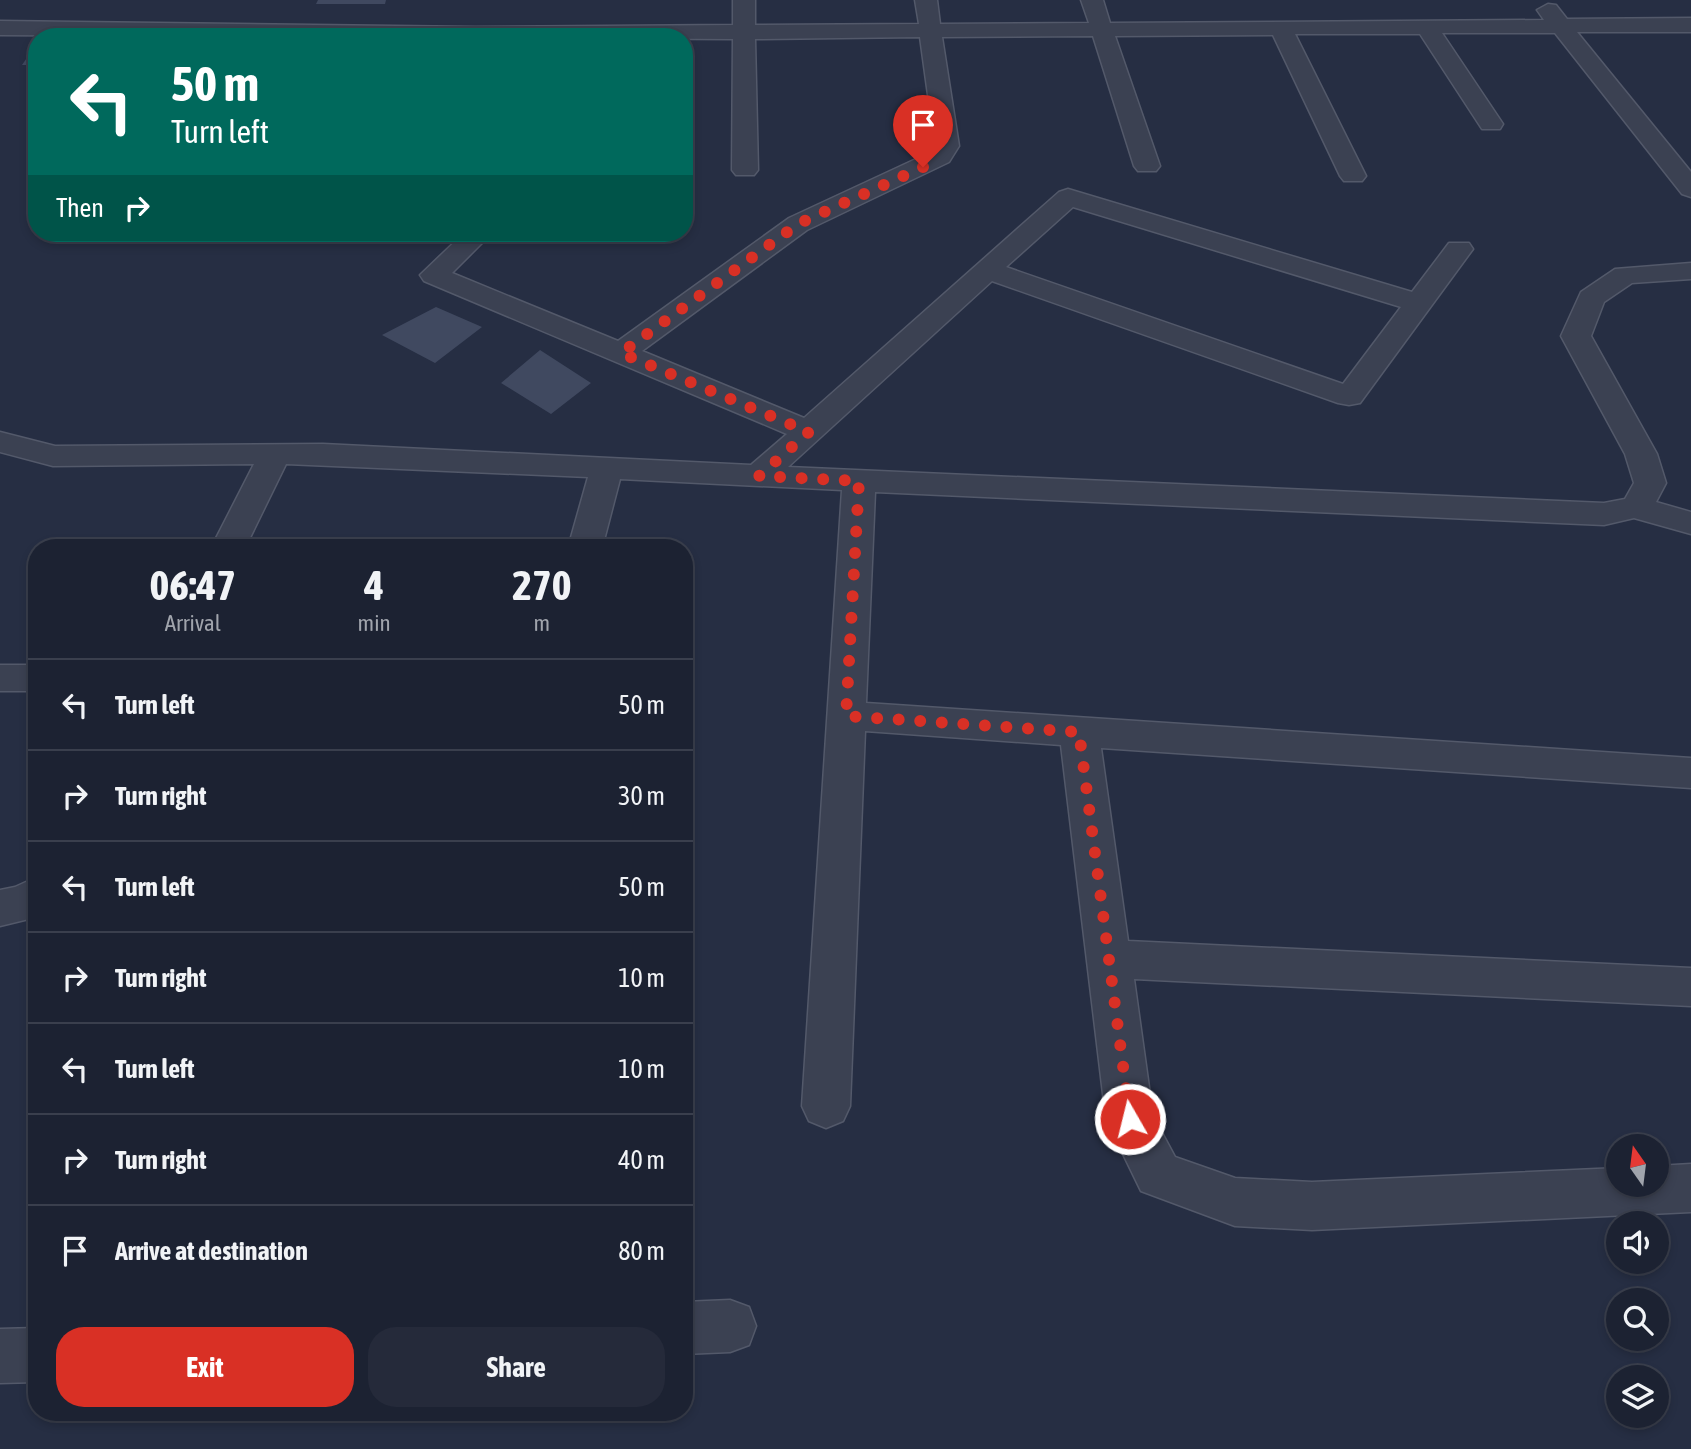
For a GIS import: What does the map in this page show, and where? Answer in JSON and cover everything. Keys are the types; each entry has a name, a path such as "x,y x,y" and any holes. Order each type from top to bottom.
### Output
{"street":[{"path":"744,0 745,170"},
{"path":"621,353 798,224 940,157 947,146 926,0"},
{"path":"1092,0 1147,166"},
{"path":"1540,0 1691,189"},
{"path":"218,28 230,10"},
{"path":"408,28 416,11"},
{"path":"578,28 582,11"},
{"path":"693,33 1280,27 1433,20 1560,26 1691,25"},
{"path":"1433,20 1491,124"},
{"path":"1280,27 1353,176"},
{"path":"0,28 28,29"},
{"path":"759,476 1068,197 1419,303"},
{"path":"469,242 434,275 809,432"},
{"path":"987,270 1349,396 1459,249"},
{"path":"1637,507 1650,483 1641,454 1576,336 1591,298 1625,275 1691,271"},
{"path":"0,442 13,443 53,456 275,454 1604,514 1637,507 1661,517 1691,523"},
{"path":"232,539 275,454"},
{"path":"588,539 607,468"},
{"path":"826,1106 859,481"},
{"path":"0,678 28,678"},
{"path":"846,716 1691,773"},
{"path":"1079,732 1130,1119 1158,1174 1235,1202 1312,1206 1691,1188"},
{"path":"0,908 28,902"},
{"path":"1108,959 1691,988"},
{"path":"0,1356 28,1355"}],"building":[{"path":"318,0 386,0 385,4 316,4"},
{"path":"436,307 482,327 435,363 382,335"},
{"path":"540,350 591,383 551,414 501,383"}],"route":[{"path":"923,167 821,211 798,224 621,353 809,432 759,476 859,481 846,716 1079,732 1130,1119"}]}
